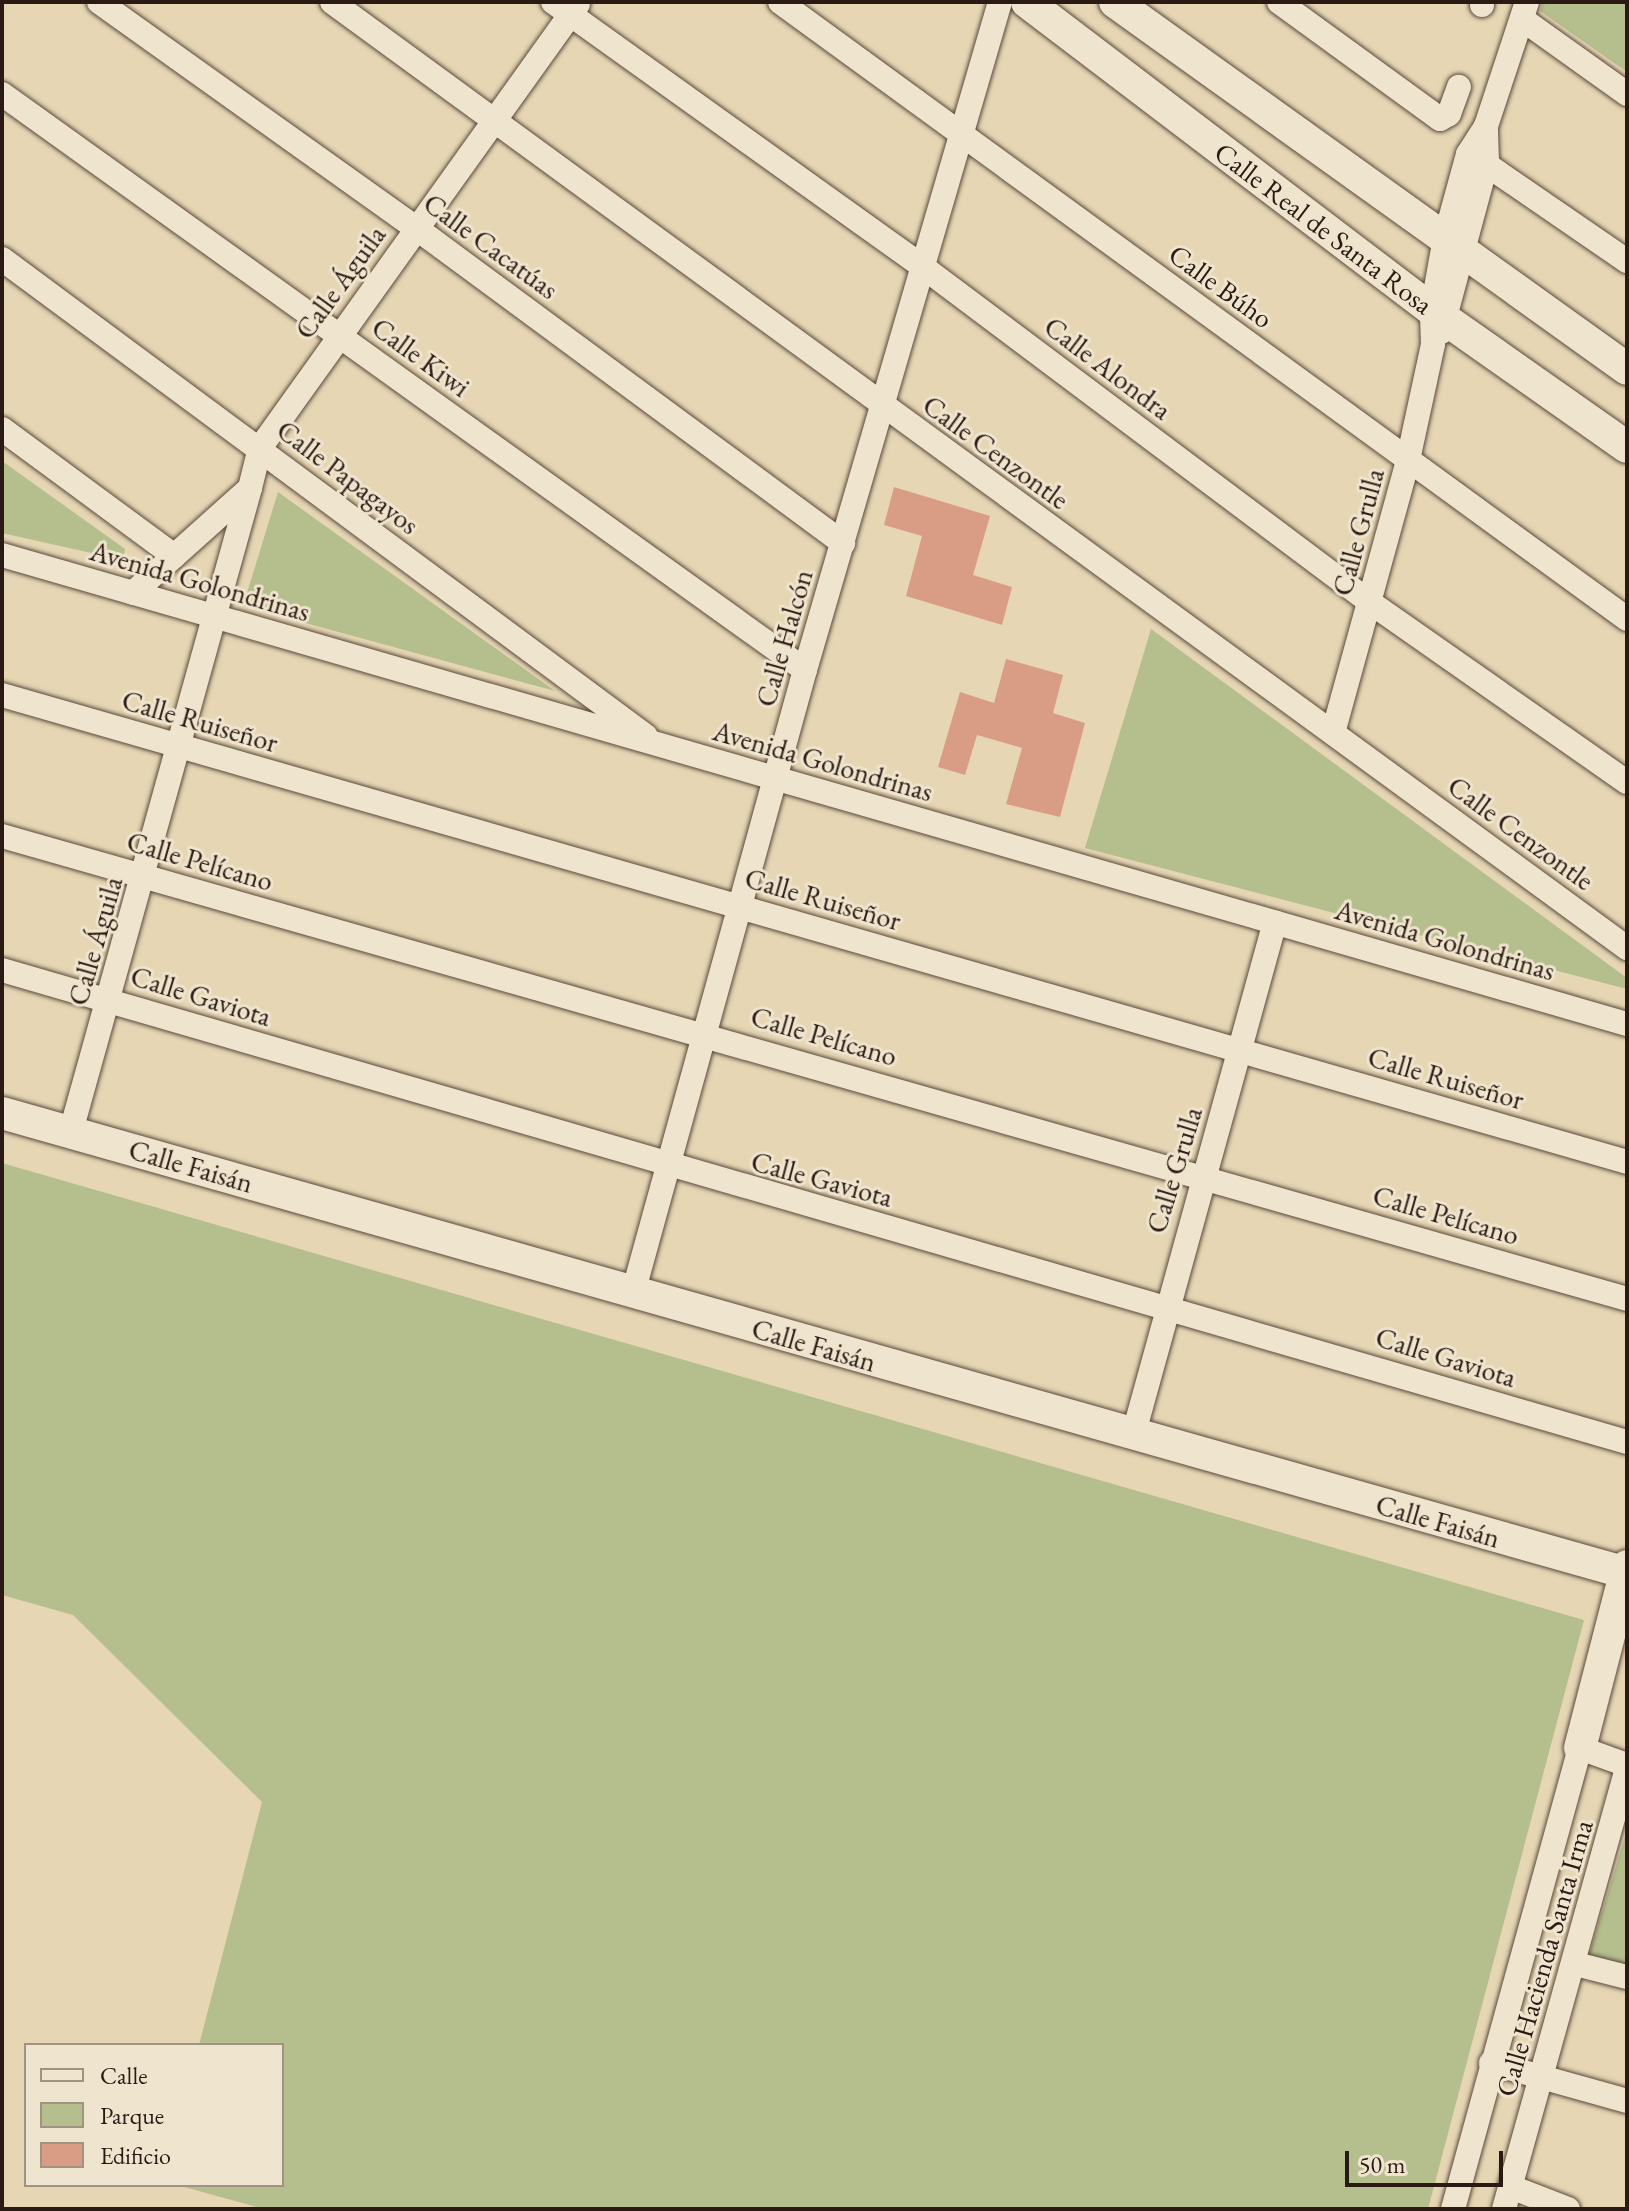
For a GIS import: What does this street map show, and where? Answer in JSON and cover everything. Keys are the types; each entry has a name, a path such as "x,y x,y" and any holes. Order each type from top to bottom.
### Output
{"street":[{"name":"Calle Cacatúas","path":"99,2 416,228 843,543"},
{"name":"Calle Cenzontle","path":"332,2 1627,948"},
{"name":"Calle Búho","path":"780,2 1627,619"},
{"name":"Calle Halcón","path":"633,1293 702,1032 742,907 805,670 1000,2"},
{"name":"Calle Real de Santa Rosa","path":"1027,2 1438,325 1627,447"},
{"path":"1115,2 1627,369"},
{"path":"1279,2 1440,119 1449,114 1459,87"},
{"name":"Calle Águila","path":"71,1131 217,617 260,448 495,122 568,6"},
{"name":"Calle Alondra","path":"568,6 1371,603 1627,782"},
{"name":"Calle Grulla","path":"1333,733 1408,460 1454,245 1486,126 1525,11"},
{"path":"1525,11 1627,94"},
{"name":"Calle Kiwi","path":"2,94 805,670"},
{"path":"1478,157 1627,261"},
{"name":"Calle Papagayos","path":"2,259 658,744"},
{"path":"2,429 174,556"},
{"path":"133,593 250,488"},
{"name":"Avenida Golondrinas","path":"2,555 1627,1024"},
{"name":"Calle Ruiseñor","path":"2,695 1627,1162"},
{"name":"Calle Pelícano","path":"2,836 702,1032 1627,1299"},
{"name":"Calle Grulla","path":"1133,1436 1165,1305 1242,1049 1275,922"},
{"name":"Calle Gaviota","path":"2,970 665,1166 1165,1305 1627,1442"},
{"name":"Calle Faisán","path":"2,1113 1133,1436 1626,1571"},
{"path":"1453,2209 1626,1571"},
{"path":"1580,1748 1627,1767"},
{"name":"Calle Hacienda Santa Irma","path":"1508,2198 1576,1964 1627,1767"},
{"path":"1576,1964 1627,1977"},
{"path":"1491,2063 1627,2101"},
{"path":"1508,2198 1568,2209"}],"green space":[{"path":"1543,2 1627,2 1627,72 1540,11"},
{"path":"2,461 125,549 123,560 2,533"},
{"path":"278,492 555,691 243,606"},
{"path":"1151,629 1627,978 1627,989 1085,848"},
{"path":"2,1163 1584,1620 1428,2209 264,2209 184,2187 284,2187 284,2043 200,2043 262,1802 73,1615 2,1595"},
{"path":"1627,1830 1627,1966 1589,1955"}],"building":[{"path":"894,487 990,516 973,575 1012,587 1002,625 906,596 922,536 884,525"},
{"path":"1006,659 1063,675 1053,713 1085,723 1060,817 1006,804 1022,748 977,735 965,775 938,767 960,692 994,703"}]}
